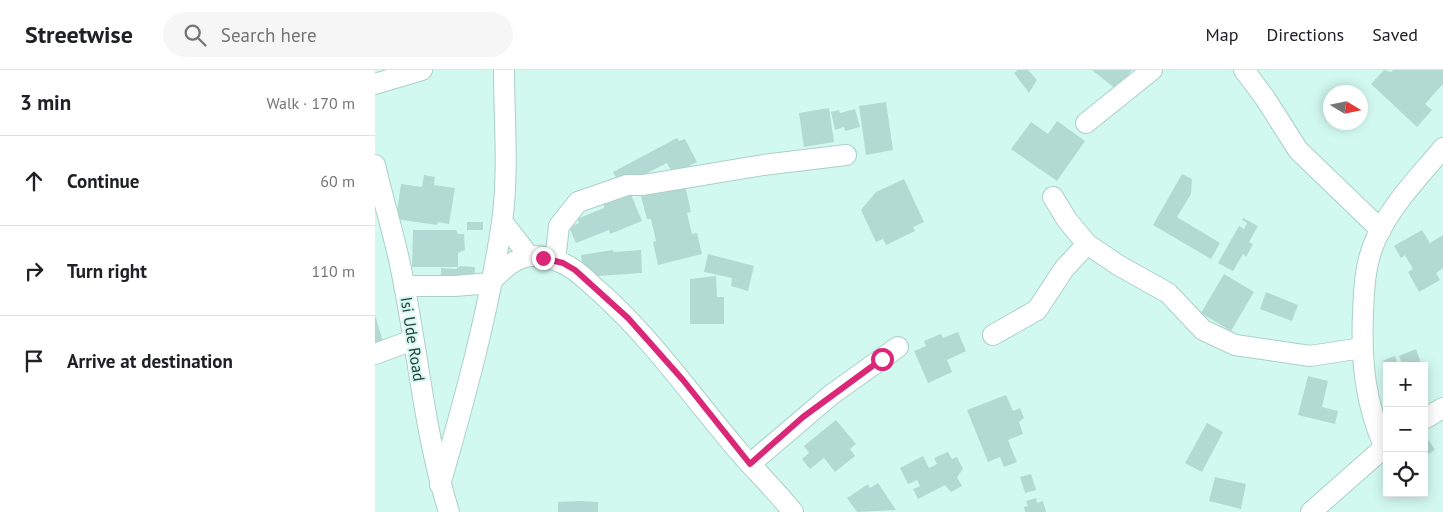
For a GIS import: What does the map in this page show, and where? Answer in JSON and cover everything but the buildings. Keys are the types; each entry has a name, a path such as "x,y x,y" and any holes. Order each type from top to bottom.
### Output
{"street":[{"path":"375,84 422,70"},
{"path":"440,485 480,340 502,221 505,138 504,70"},
{"path":"1086,122 1152,70"},
{"path":"1244,70 1265,98 1298,150 1381,230"},
{"path":"1383,442 1373,421 1363,379 1361,348 1367,266 1371,251 1381,230 1401,199 1443,148"},
{"path":"555,260 559,226 578,202 627,185 643,185 763,165 846,155"},
{"name":"Isi Ude Road","path":"375,169 404,286 425,414 440,485 449,512"},
{"path":"1053,197 1067,220 1087,244 1118,266 1168,293 1203,330 1235,345 1310,356 1361,348"},
{"path":"502,221 529,256"},
{"path":"993,335 1037,310 1063,269 1087,244"},
{"path":"404,286 455,286 490,282 506,264 529,256 555,260 575,270 628,318 683,380 750,464 793,512"},
{"path":"375,354 413,340"},
{"path":"750,464 810,411 898,347"},
{"path":"1428,417 1443,408"},
{"path":"1311,512 1383,448"}],"route":[{"path":"543,258 563,263 575,270 628,318 683,380 735,448 750,464 803,417 882,359"}]}
